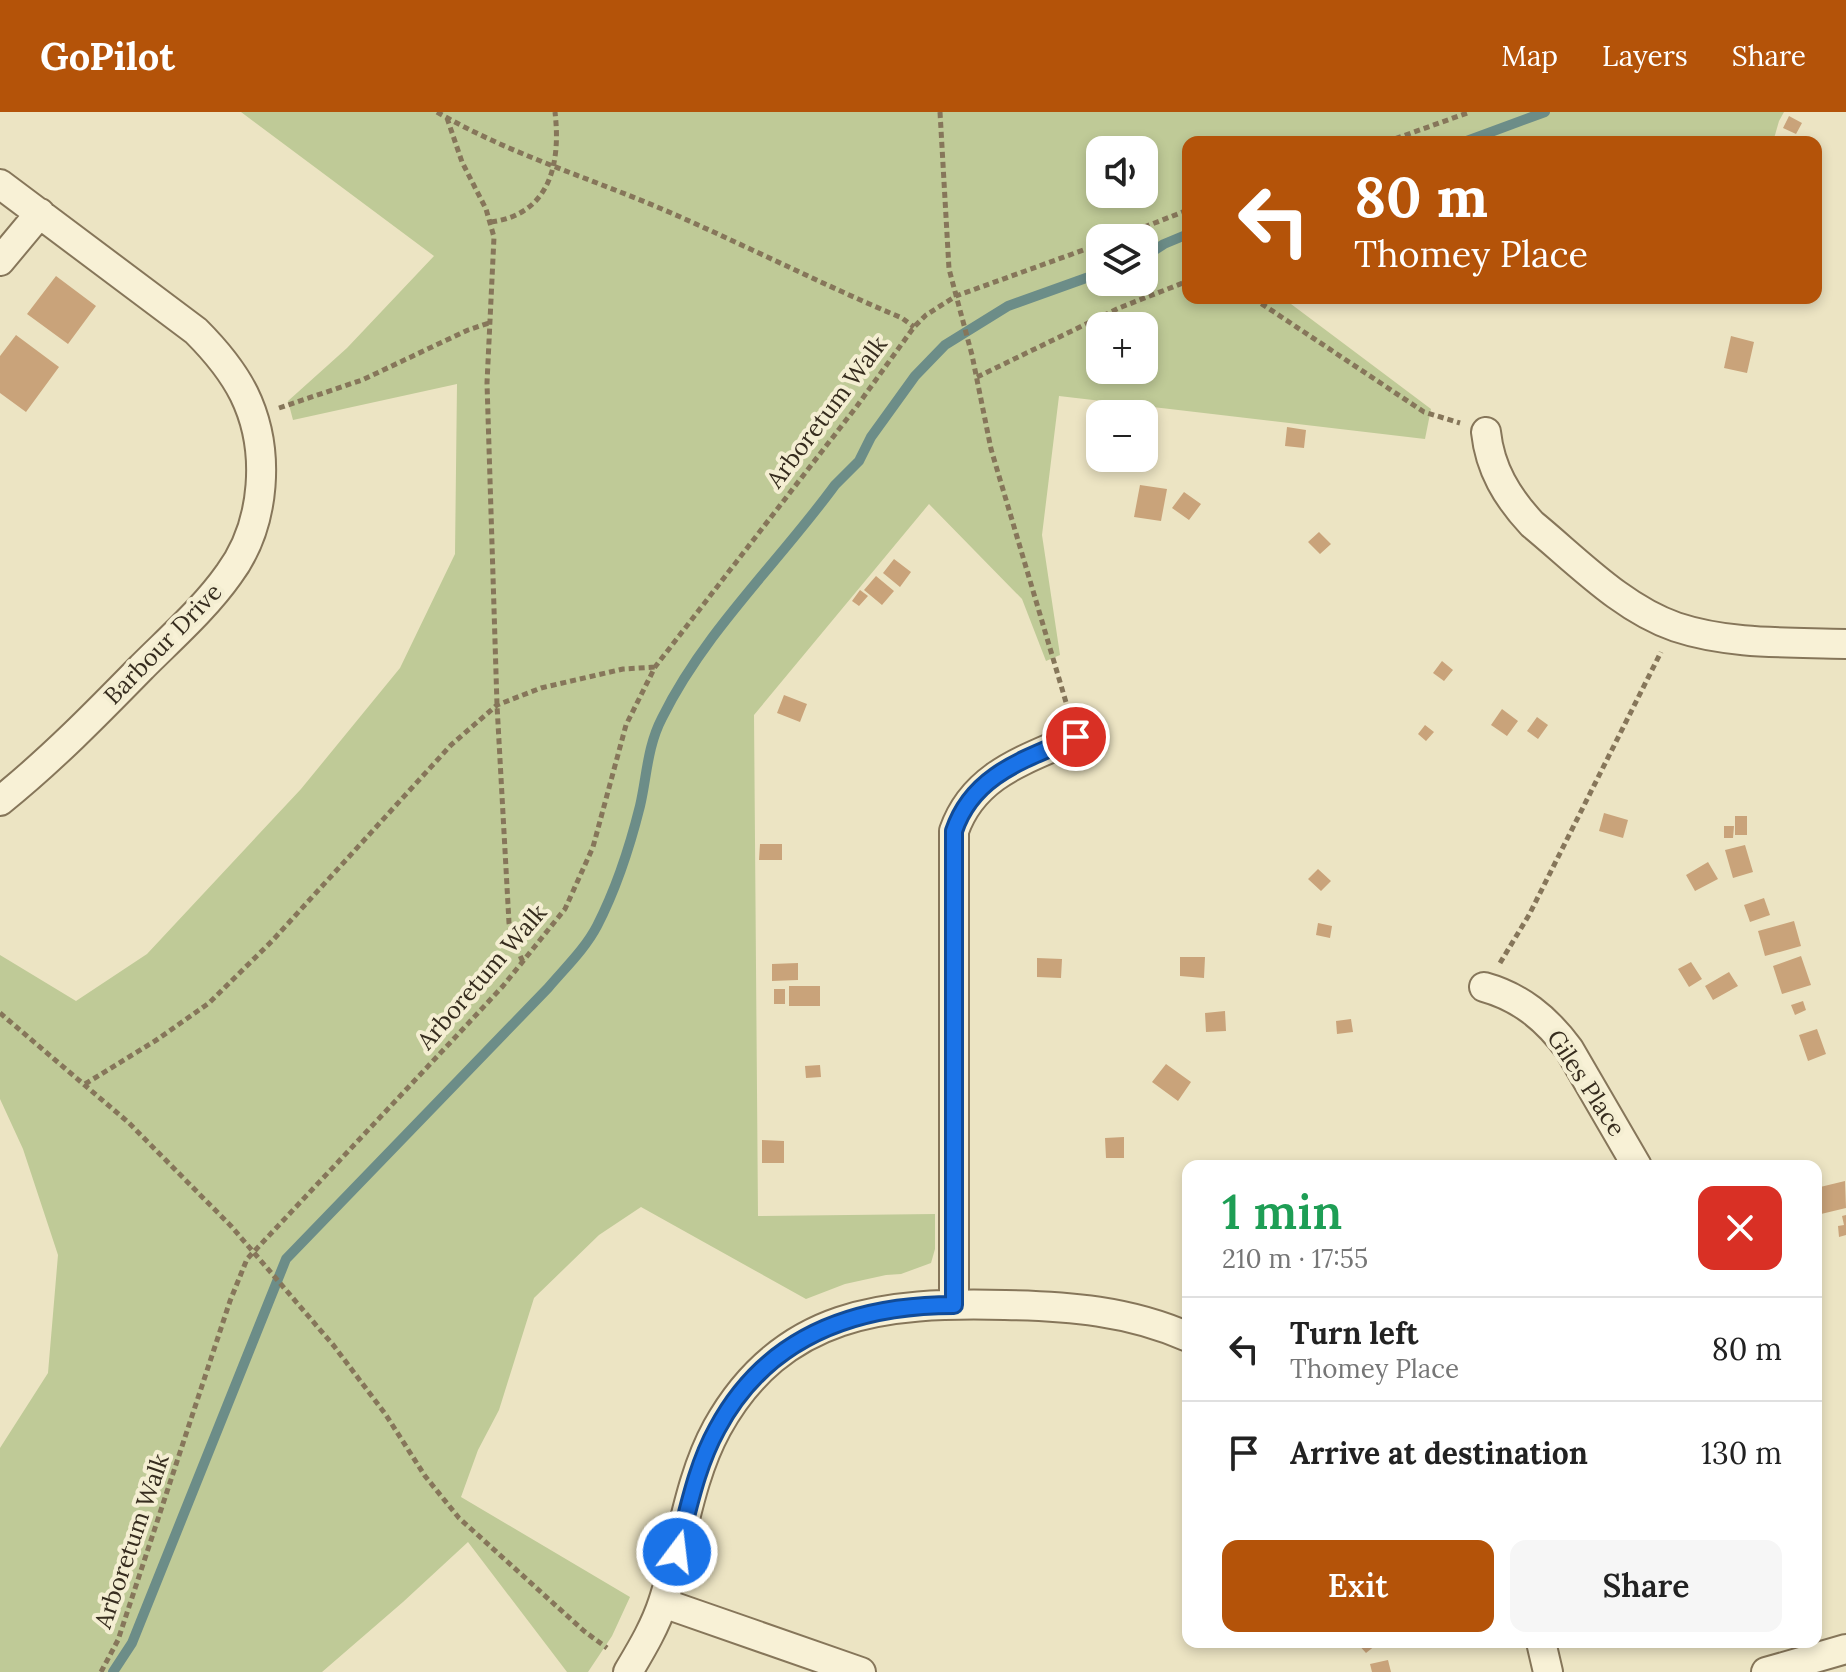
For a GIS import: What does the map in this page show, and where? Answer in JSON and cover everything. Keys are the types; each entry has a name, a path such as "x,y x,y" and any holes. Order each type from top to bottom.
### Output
{"street":[{"name":"Barbour Drive","path":"0,184 196,331 230,370 254,417 261,465 256,519 231,571 210,598 87,723 0,801"},
{"path":"0,261 40,213"},
{"path":"1486,432 1488,449 1499,480 1518,509 1532,524 1626,600 1674,626 1727,638 1846,644"},
{"path":"954,1305 954,831 967,802 990,779 1011,766 1076,737"},
{"name":"Giles Place","path":"1484,987 1506,994 1530,1008 1557,1032 1634,1160"},
{"path":"628,1672 663,1603 706,1453 729,1409 764,1368 807,1336 854,1316 899,1307 954,1305 1052,1306 1092,1310 1124,1315 1182,1335"},
{"path":"663,1603 861,1672"},
{"path":"1542,1648 1548,1672"},
{"path":"1766,1672 1846,1649"}],"path":[{"path":"437,112 771,258 902,318 914,327"},
{"path":"491,222 515,217 534,205 550,180 554,165 555,112"},
{"path":"940,112 947,257 972,355 991,449 1076,737"},
{"path":"1403,136 1470,112"},
{"path":"447,118 462,162 491,222 494,237 487,383 497,705 509,923 523,962"},
{"path":"1152,224 1182,212"},
{"name":"Arboretum Walk","path":"101,1672 118,1640 243,1268 253,1250 356,1144 523,962 565,909 586,868 626,725 655,667 926,315 956,296 1086,249"},
{"path":"977,377 1119,308 1182,283"},
{"path":"1262,304 1424,412 1486,432"},
{"path":"254,417 362,380 489,323"},
{"path":"1484,987 1529,915 1674,626"},
{"path":"85,1084 209,1003 280,932 451,745 497,705 541,688 623,669 655,667"},
{"path":"0,1013 149,1142 253,1250 348,1364 425,1476 459,1518 584,1631 610,1650"}],"green space":[{"path":"241,112 1784,112 1775,136 1182,136 1182,304 1291,304 1431,409 1425,439 1158,408 1158,400 1093,400 1059,396 1042,535 1060,655 1046,661 1022,599 929,504 754,715 758,1216 935,1214 935,1249 931,1263 901,1274 845,1284 806,1299 641,1207 599,1235 534,1298 499,1410 478,1450 461,1497 630,1597 612,1636 588,1672 567,1672 468,1542 322,1672 0,1672 0,1448 48,1373 58,1255 23,1149 0,1099 0,955 76,1001 147,954 301,789 400,668 455,554 457,384 293,420 288,401 347,348 434,256"}],"building":[{"path":"1789,116 1802,123 1796,134 1783,128"},
{"path":"56,276 96,306 68,344 27,314"},
{"path":"16,335 59,367 26,412 0,393 0,356"},
{"path":"1731,336 1754,342 1747,373 1724,368"},
{"path":"1287,427 1306,430 1304,448 1285,446"},
{"path":"1140,485 1167,489 1161,521 1134,517"},
{"path":"1184,492 1201,504 1189,520 1172,508"},
{"path":"1319,532 1331,544 1320,554 1308,542"},
{"path":"894,559 911,572 900,587 883,573"},
{"path":"876,576 894,591 882,605 864,590"},
{"path":"860,590 868,596 859,606 852,601"},
{"path":"1442,661 1453,670 1444,681 1433,673"},
{"path":"784,695 807,704 800,722 777,713"},
{"path":"1502,709 1518,721 1507,736 1491,725"},
{"path":"1537,717 1548,725 1538,739 1527,731"},
{"path":"1425,725 1434,732 1426,741 1418,734"},
{"path":"1604,813 1628,820 1623,838 1599,831"},
{"path":"1735,816 1747,816 1747,835 1735,835"},
{"path":"1724,826 1734,826 1733,838 1724,838"},
{"path":"760,844 782,844 782,860 759,860"},
{"path":"1745,845 1753,872 1733,878 1725,850"},
{"path":"1708,862 1718,879 1695,891 1686,875"},
{"path":"1318,869 1331,881 1321,891 1308,879"},
{"path":"1764,898 1770,915 1750,922 1744,905"},
{"path":"1794,921 1801,946 1765,956 1758,931"},
{"path":"1318,923 1332,926 1330,938 1316,935"},
{"path":"1801,956 1811,985 1782,994 1773,966"},
{"path":"1180,957 1205,957 1204,978 1180,976"},
{"path":"1037,958 1062,959 1061,978 1037,977"},
{"path":"1691,962 1702,979 1689,987 1678,969"},
{"path":"798,963 798,980 772,981 772,964"},
{"path":"1729,972 1738,986 1713,1000 1705,986"},
{"path":"789,986 820,986 820,1006 789,1006"},
{"path":"774,989 785,989 785,1004 774,1004"},
{"path":"1803,1001 1806,1010 1795,1015 1791,1005"},
{"path":"1225,1011 1226,1031 1206,1032 1205,1013"},
{"path":"1351,1019 1353,1032 1337,1034 1336,1021"},
{"path":"1817,1029 1826,1054 1808,1061 1799,1035"},
{"path":"1166,1064 1191,1082 1178,1101 1152,1082"},
{"path":"820,1065 821,1077 806,1078 805,1066"},
{"path":"1124,1137 1124,1158 1106,1158 1105,1138"},
{"path":"762,1140 784,1141 784,1163 762,1163"},
{"path":"1845,1181 1846,1208 1822,1214 1822,1187"},
{"path":"1846,1215 1846,1235 1839,1237 1838,1226 1844,1225 1842,1216"},
{"path":"1388,1660 1391,1672 1372,1672 1370,1664"}],"waterway":[{"path":"1480,136 1545,112"},
{"path":"1158,248 1182,236"},
{"path":"113,1672 132,1643 286,1259 548,988 587,943 604,912 627,852 657,729 699,656 835,485 859,461 871,437 915,376 945,345 1008,306 1086,278"}],"route":[{"path":"677,1552 697,1477 716,1431 729,1409 764,1368 807,1336 854,1316 899,1307 954,1305 954,831 967,802 990,779 1076,737"}]}
